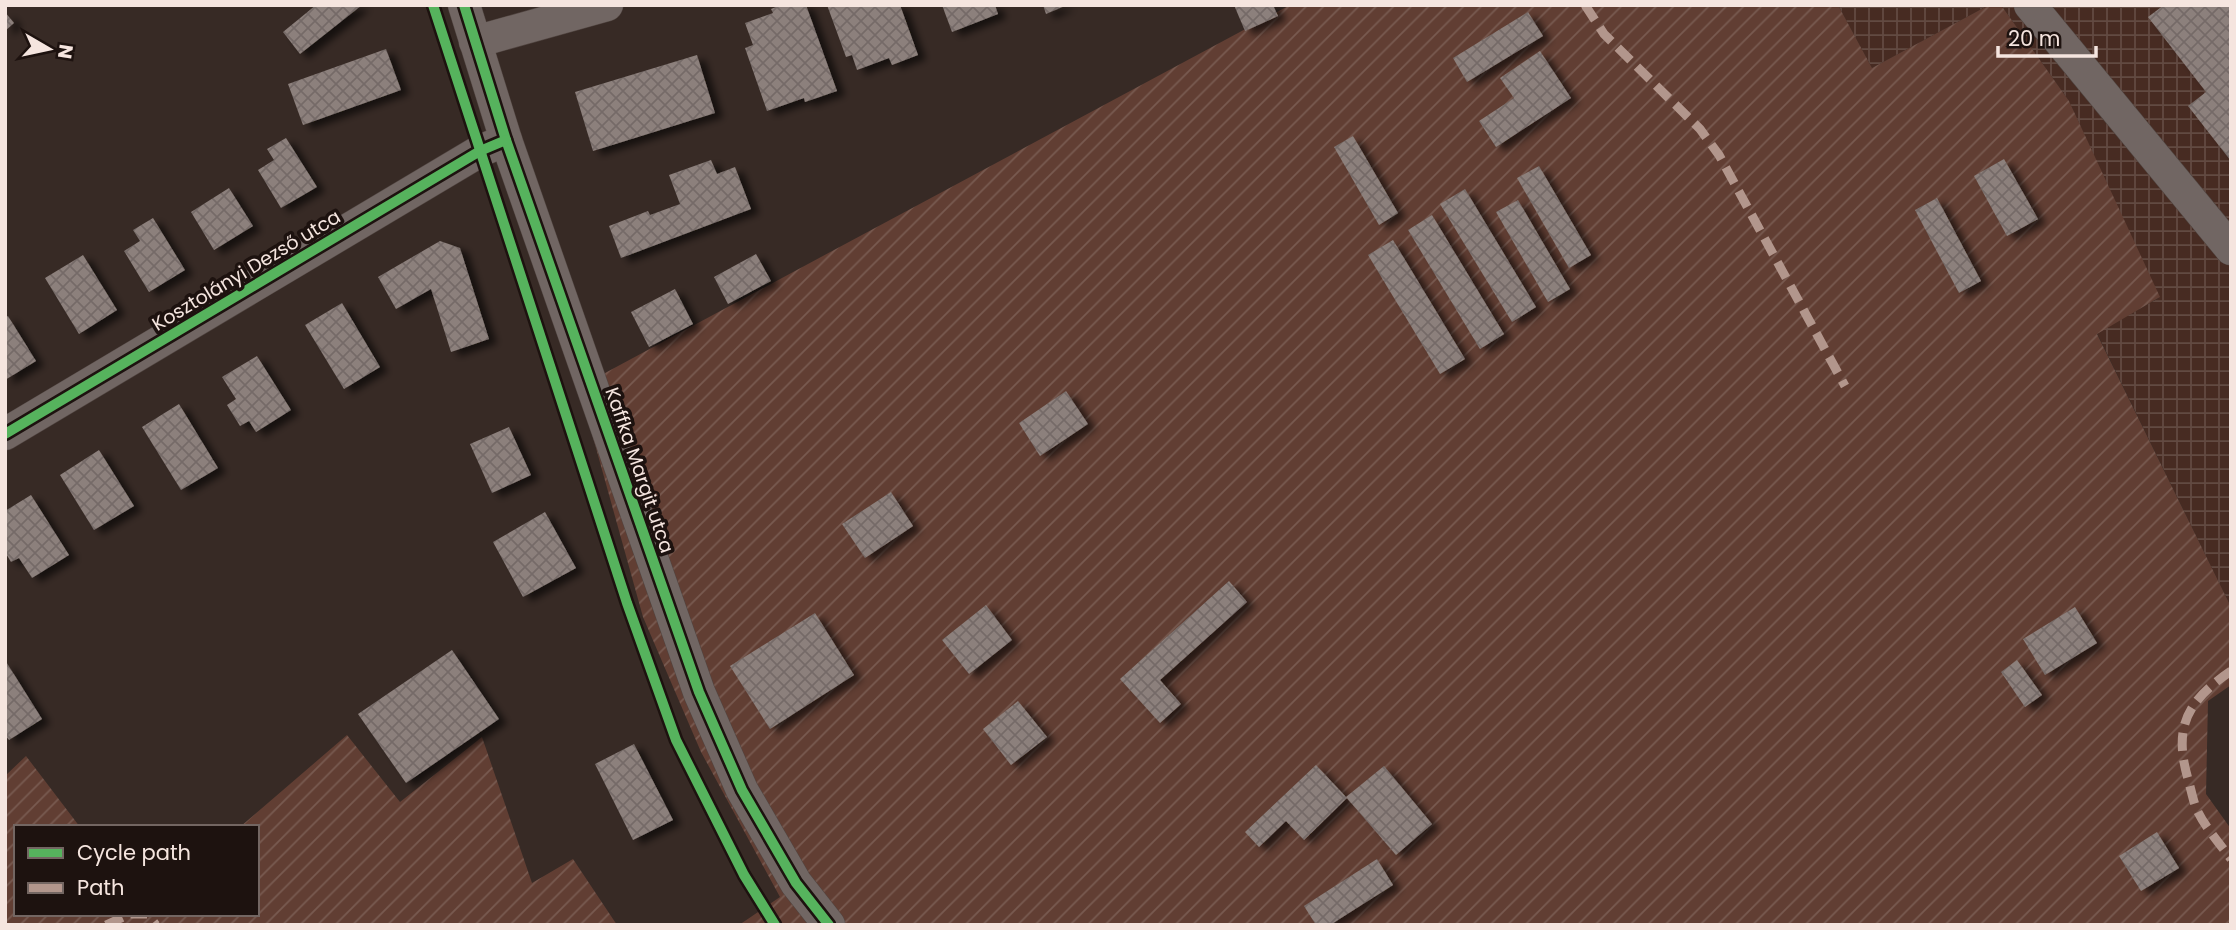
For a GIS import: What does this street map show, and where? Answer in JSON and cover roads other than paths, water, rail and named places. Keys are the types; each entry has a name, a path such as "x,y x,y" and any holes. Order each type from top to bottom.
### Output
{"street":[{"name":"Kaffka Margit utca","path":"464,5 506,140 699,692 742,790 796,883 829,925"},
{"path":"475,42 607,5"},
{"path":"2030,5 2231,249"},
{"name":"Kosztolányi Dezső utca","path":"5,433 480,152 506,140"}]}
